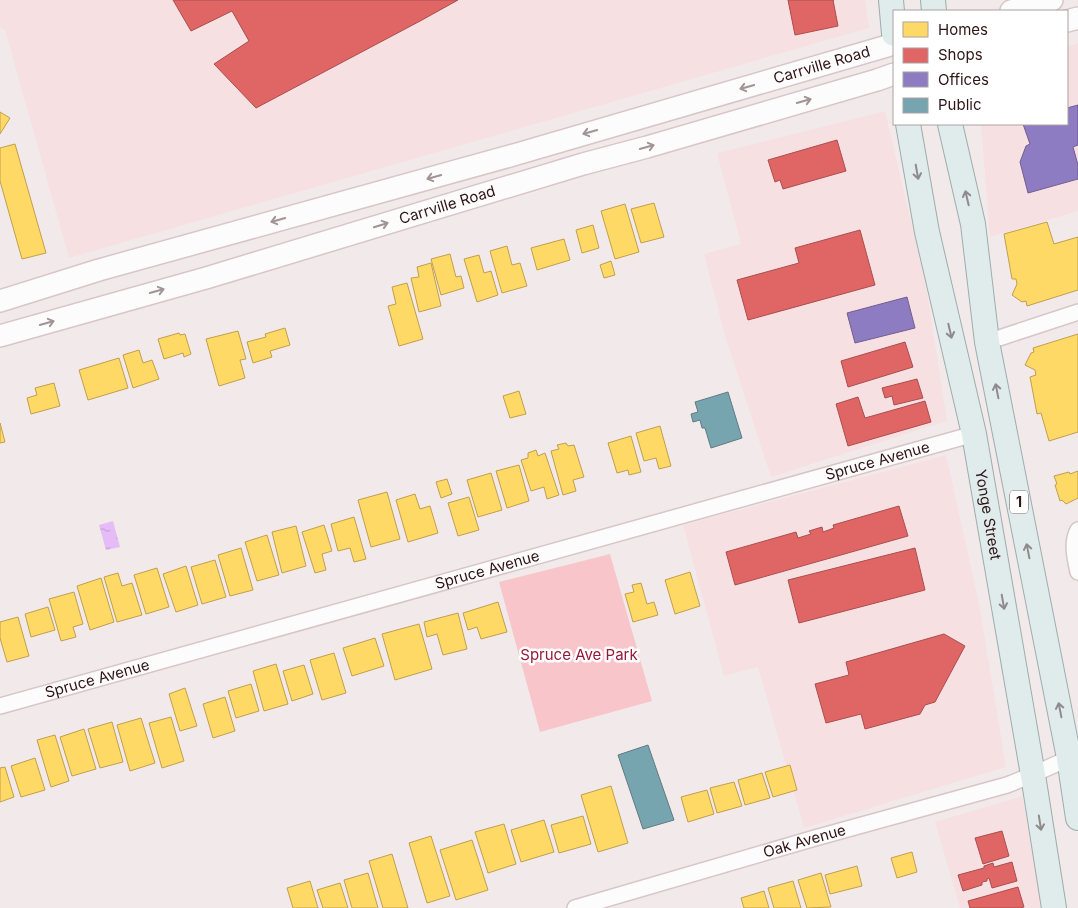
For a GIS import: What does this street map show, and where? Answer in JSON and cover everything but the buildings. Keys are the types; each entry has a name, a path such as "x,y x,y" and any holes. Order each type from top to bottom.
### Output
{"main road":[{"path":"891,0 893,23"},
{"path":"1015,10 1052,0"},
{"name":"Carrville Road","path":"0,300 99,270 517,154 893,44"},
{"name":"Carrville Road","path":"0,336 206,278 583,164 893,74"},
{"path":"681,106 690,134"},
{"name":"Yonge Street","path":"908,125 928,232 974,434 1054,908"},
{"name":"1","path":"950,125 973,224 987,342 1074,756 1078,818"},
{"path":"517,154 527,181"}],"street":[{"path":"987,342 1078,312"},
{"name":"Spruce Avenue","path":"0,706 974,434"},
{"path":"1078,530 1075,535 1074,551 1078,572"},
{"name":"Oak Avenue","path":"575,908 1007,785 1074,756"}],"shaded area":[{"path":"0,0 865,0 869,28 69,258 5,30 0,28"},
{"path":"1078,43 1078,211 990,237 981,125 1068,125 1068,47"},
{"path":"885,111 926,285 947,421 771,477 725,336 704,254 741,244 717,153"},
{"path":"946,455 979,603 1006,767 804,828 758,667 724,676 683,525"},
{"path":"1022,796 1044,908 960,908 935,822"}],"green space":[{"name":"Spruce Ave Park","path":"610,554 652,701 540,732 499,582"}],"water":[{"path":"113,521 120,547 106,550 99,525"}]}
